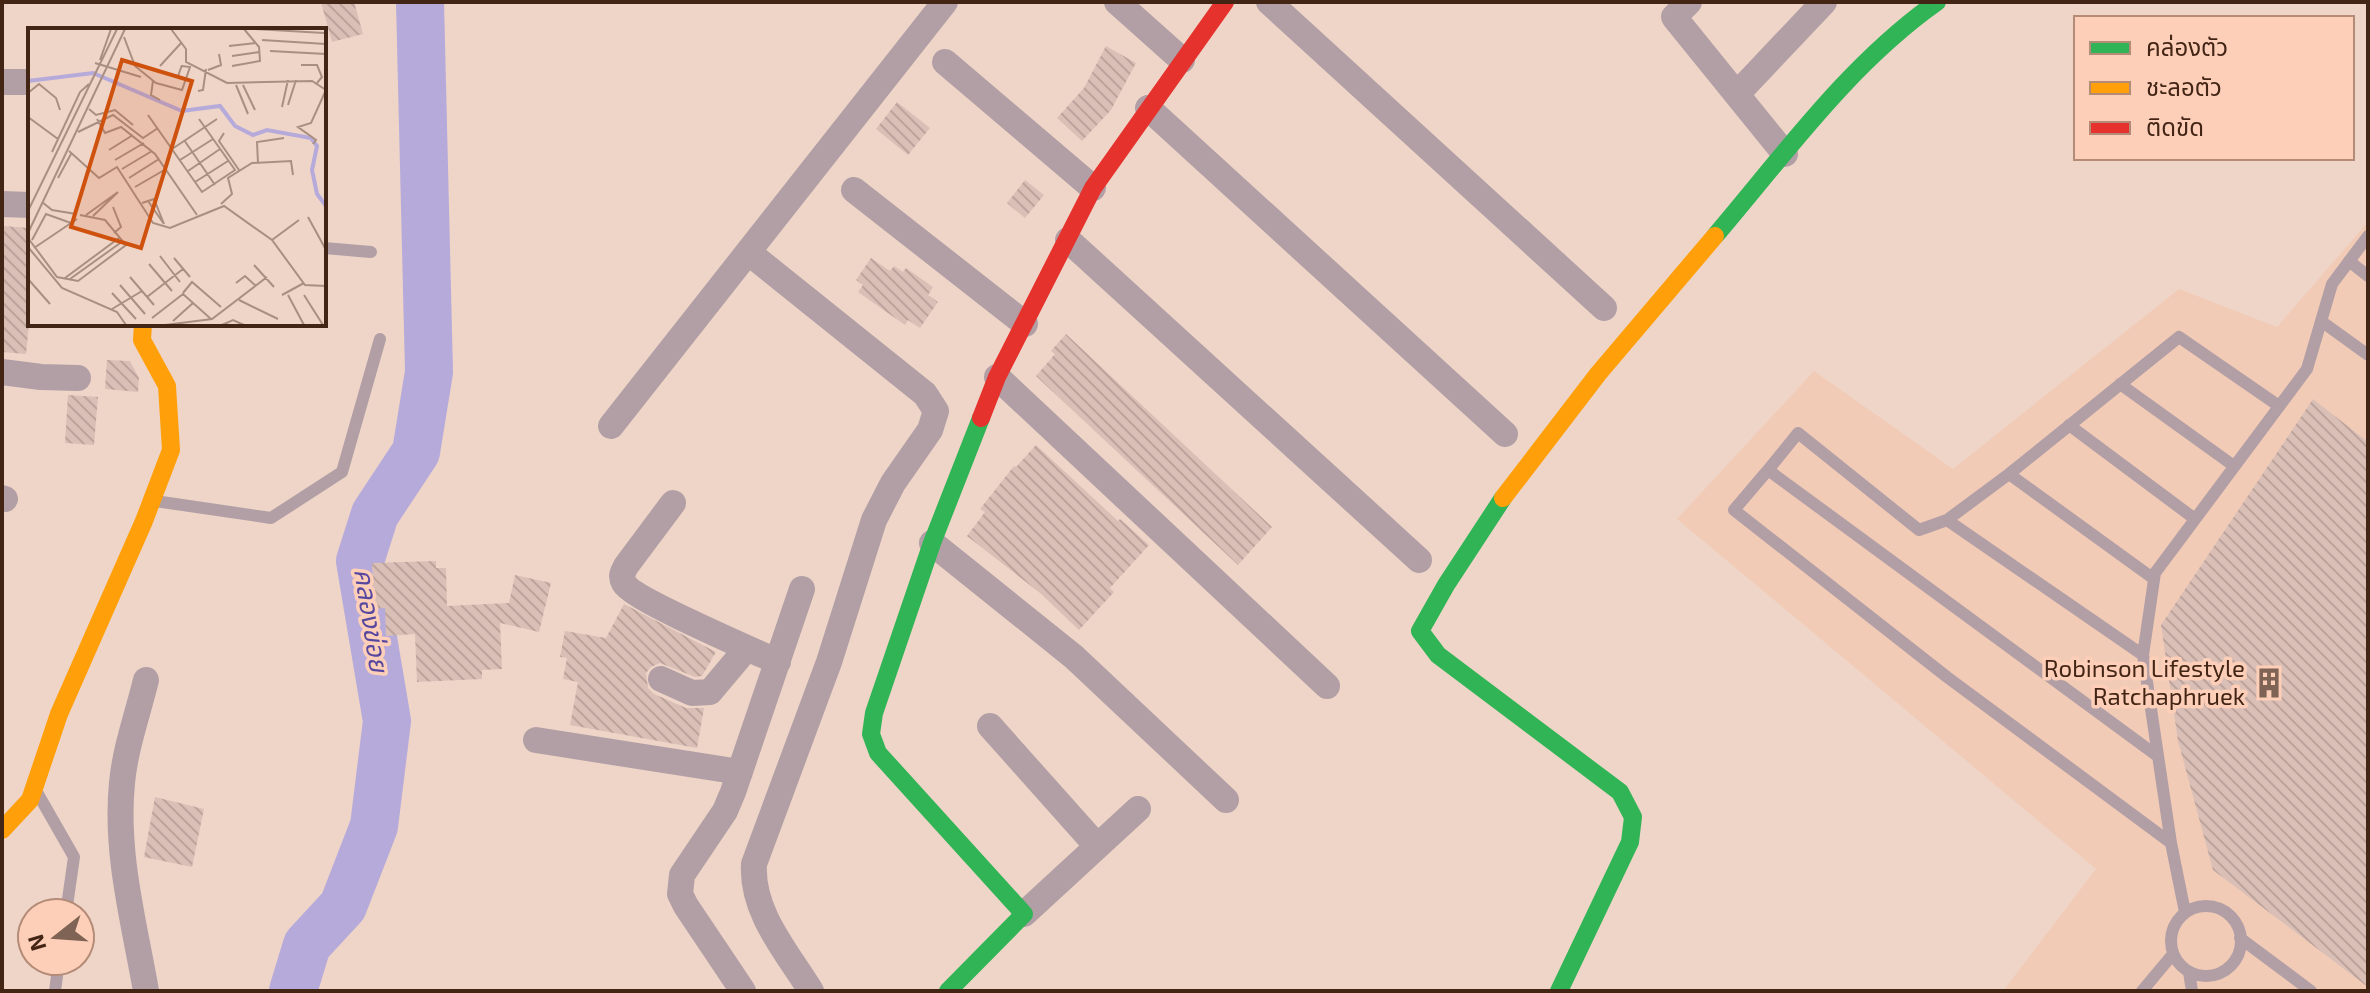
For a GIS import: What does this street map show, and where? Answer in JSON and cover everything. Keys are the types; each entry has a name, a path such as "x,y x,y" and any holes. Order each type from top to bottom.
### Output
{"street":[{"path":"611,426 945,2"},
{"path":"1117,2 1182,60"},
{"path":"1024,914 878,753 871,734 874,713 932,543 997,377 1093,188 1225,2"},
{"path":"1269,2 1604,308"},
{"path":"1689,2 1674,17 1785,154"},
{"path":"1737,94 1824,2"},
{"path":"1559,991 1630,842 1633,817 1620,792 1438,655 1420,631 1436,600 1507,490 1573,402 1859,68 1906,24 1937,2"},
{"path":"945,62 1093,188"},
{"path":"2,82 28,82"},
{"path":"1148,108 1505,434"},
{"path":"854,190 1025,324"},
{"path":"2,204 28,205"},
{"path":"1068,240 1419,560"},
{"path":"748,252 925,394 936,411 930,430 893,483 874,520 829,662 754,864 753,886 762,913 811,991"},
{"path":"2,830 30,800 59,714 152,501 171,450 167,386 142,340 143,326"},
{"path":"2,372 78,378"},
{"path":"997,377 1327,686"},
{"path":"673,503 626,566 623,581 627,587 661,607 778,662"},
{"path":"932,543 1074,657 1226,800"},
{"path":"743,991 686,906 679,887 682,875 725,811 802,589"},
{"path":"661,679 692,693 710,692 747,648"},
{"path":"146,680 122,779 119,830 146,991"},
{"path":"990,726 1097,846"},
{"path":"536,740 740,772"},
{"path":"948,991 1024,914 1138,809"}],"lane":[{"path":"2185,912 2156,755 2143,655 2155,573 2307,369 2332,284 2368,236"},
{"path":"326,248 371,252"},
{"path":"2349,261 2368,276"},
{"path":"2321,321 2368,355"},
{"path":"2171,843 1947,677 1734,510 1798,433 1919,530 1947,520 2179,337 2279,406"},
{"path":"152,501 271,518 342,472 380,339"},
{"path":"2120,384 2234,466"},
{"path":"2069,425 2195,519"},
{"path":"1768,470 2156,755"},
{"path":"2009,474 2154,579"},
{"path":"1947,520 2143,655"},
{"path":"34,787 74,857 68,897"},
{"path":"2195,907 2216,907 2233,920 2240,938 2240,950 2228,968 2208,976 2189,972 2180,965 2173,954 2172,931 2185,912 2195,907"},
{"path":"2240,938 2311,991"},
{"path":"2142,991 2173,954"},
{"path":"2189,972 2192,991"},
{"path":"2208,976 2210,991"}],"shaded area":[{"name":"Robinson Lifestyle Ratchaphruek","path":"2368,222 2368,991 2003,991 2096,869 1677,519 1814,371 1953,469 2179,289 2277,327"}],"building":[{"path":"321,2 354,2 363,34 332,42"},
{"path":"1106,46 1136,63 1111,110 1082,141 1057,118 1084,88"},
{"path":"897,102 930,128 908,155 876,129"},
{"path":"1025,180 1044,195 1025,218 1007,203"},
{"path":"3,226 28,228 26,354 2,352"},
{"path":"871,258 890,271 894,266 903,272 906,268 933,287 928,295 938,302 920,328 908,320 905,325 858,292 863,285 856,280"},
{"path":"1066,334 1272,527 1238,565 1036,376 1055,354 1051,351"},
{"path":"107,360 130,361 139,378 138,392 105,389"},
{"path":"68,395 98,397 94,445 65,443"},
{"name":"Robinson Lifestyle Ratchaphruek","path":"2313,399 2368,442 2368,987 2213,870 2178,741 2161,625"},
{"path":"1036,445 1118,521 1120,519 1149,545 1110,588 1114,592 1079,630 1040,593 967,536 985,512 980,509 1014,466"},
{"path":"436,561 436,568 446,568 447,606 509,603 515,575 551,583 539,632 500,623 502,669 482,670 482,679 417,682 415,634 386,636 385,608 374,609 372,563"},
{"path":"624,604 716,652 702,676 695,677 660,663 646,673 648,688 654,694 686,708 704,708 697,748 570,725 578,682 563,679 567,658 560,657 565,631 606,638"},
{"path":"155,797 204,809 192,867 144,857"}],"waterway":[{"name":"คลองข่อย","path":"293,991 307,945 343,906 374,826 387,721 360,561 375,514 416,452 429,372 420,2"}],"traffic: fast":[{"path":"1715,236 1846,82 1875,53 1937,2"},
{"path":"948,991 1024,914 878,753 871,734 874,713 932,543 981,418"},
{"path":"1503,498 1420,631 1438,655 1620,792 1633,817 1630,842 1559,991"}],"traffic: slow":[{"path":"1503,498 1598,374 1715,236"},
{"path":"2,830 30,800 59,714 144,521 171,450 167,386 142,340 143,326"}],"traffic: jam":[{"path":"981,418 997,377 1093,188 1225,2"}],"place":[{"name":"Robinson Lifestyle Ratchaphruek","path":"2269,683"}]}
